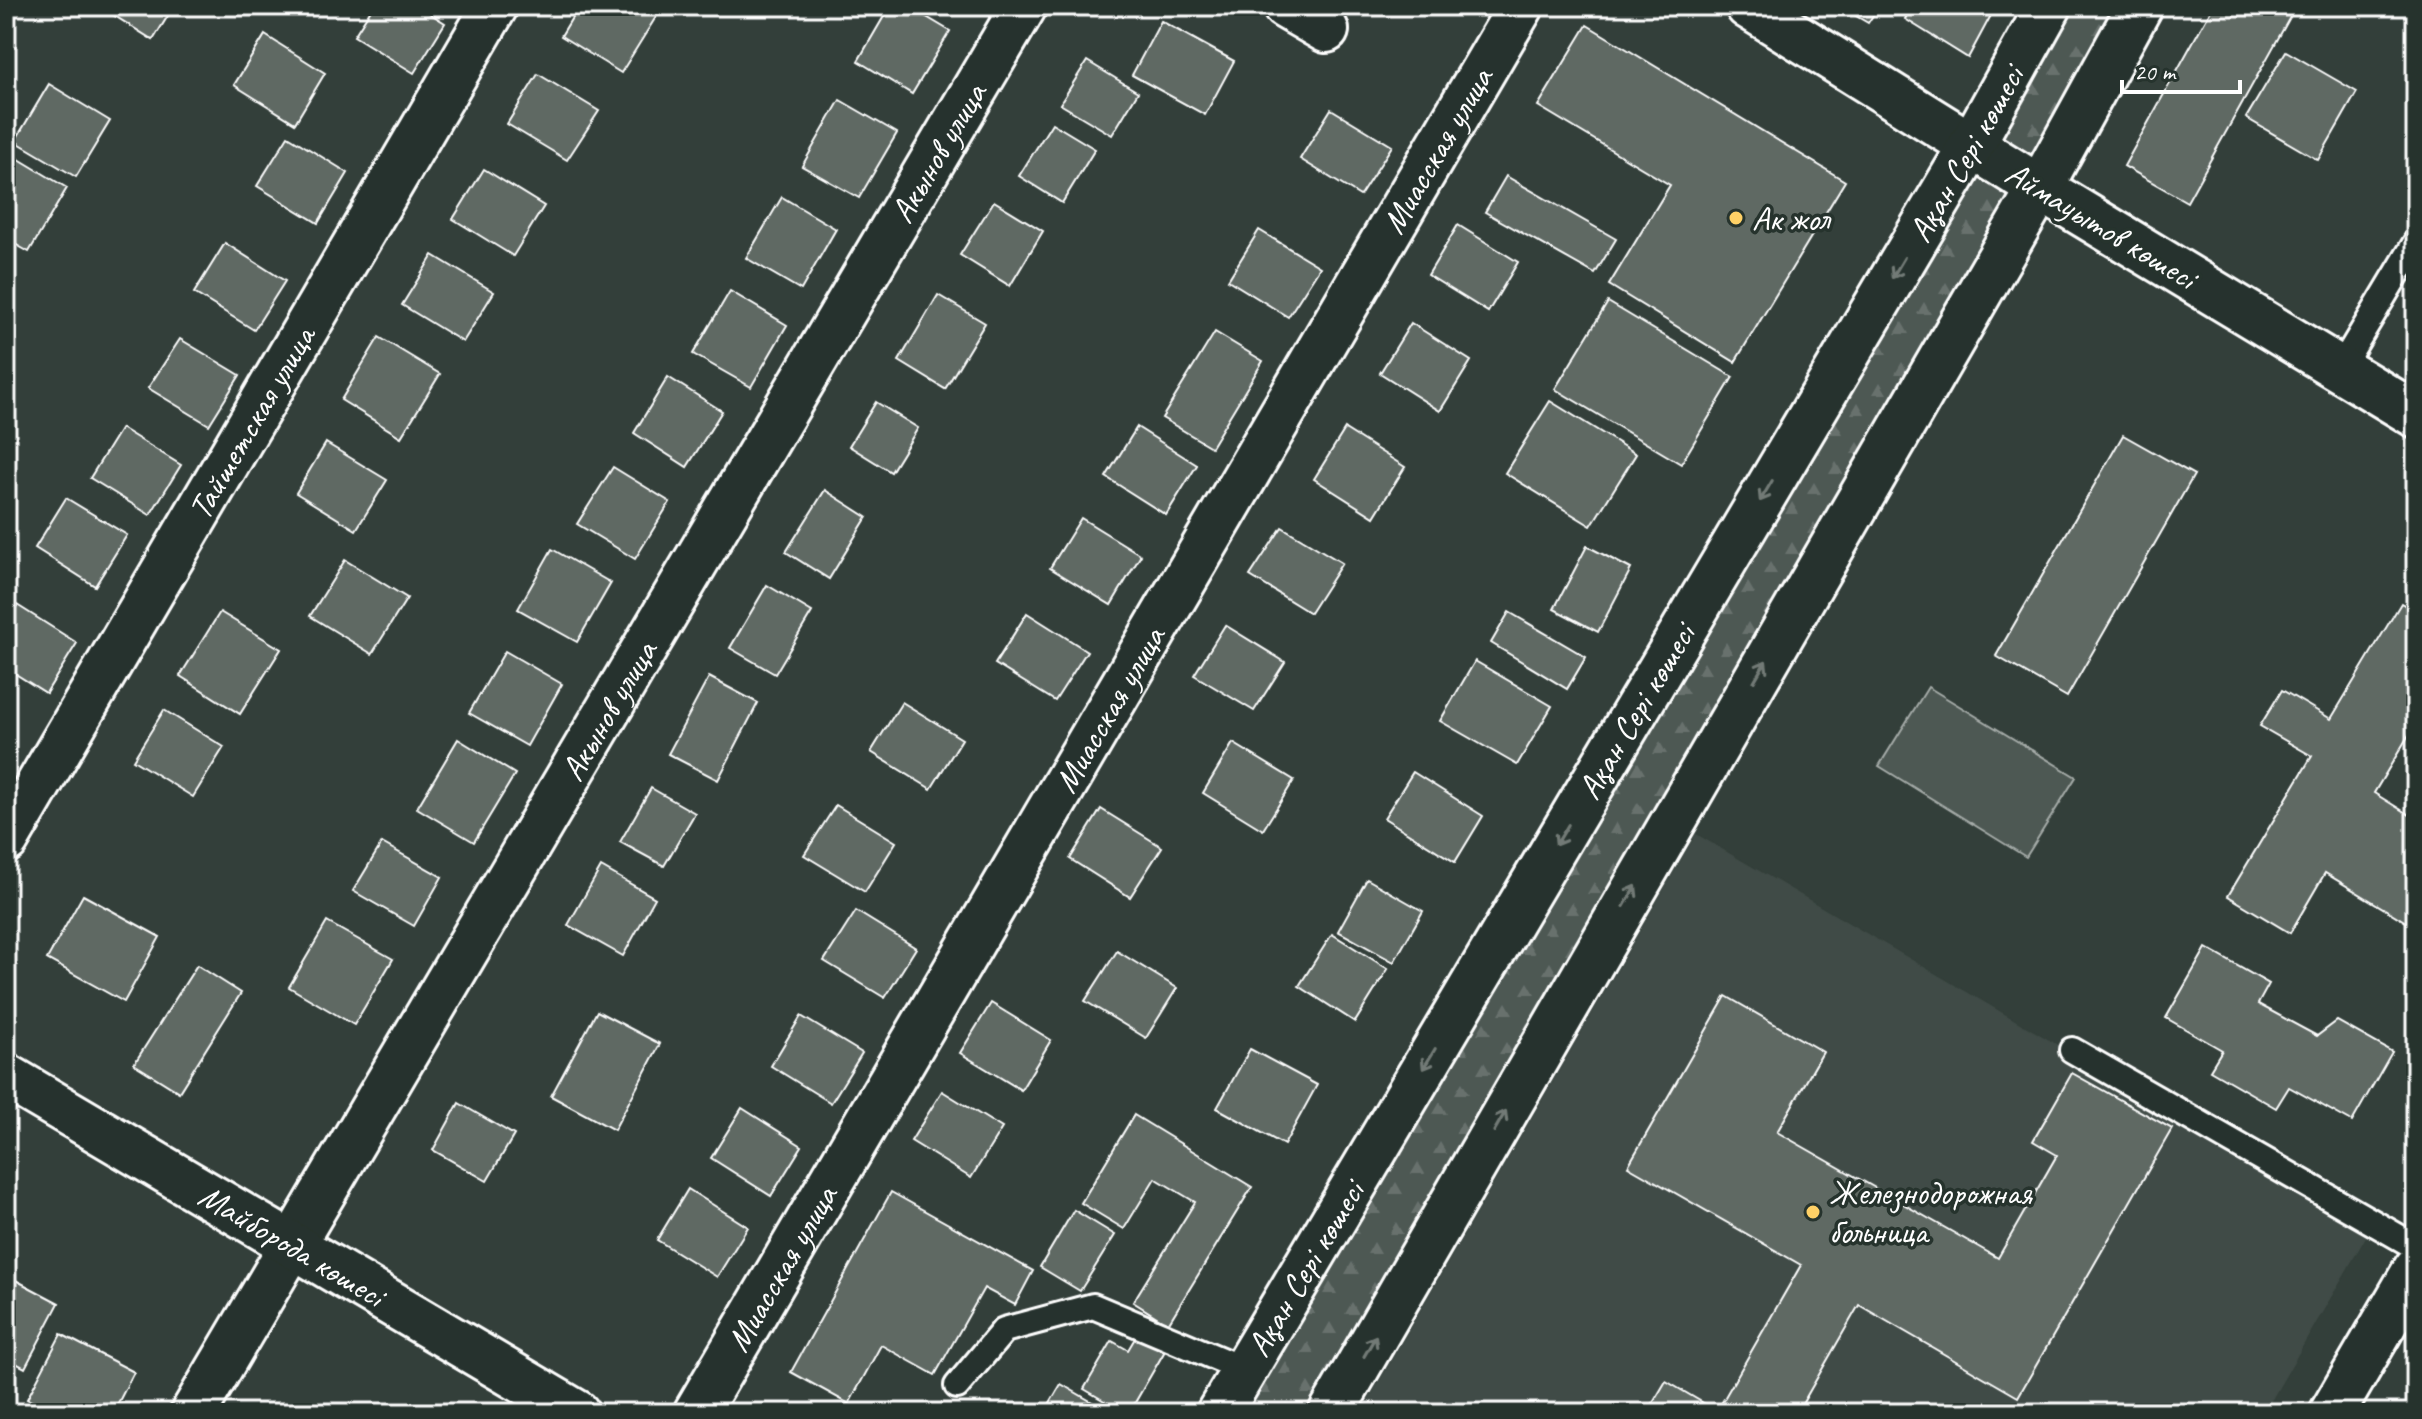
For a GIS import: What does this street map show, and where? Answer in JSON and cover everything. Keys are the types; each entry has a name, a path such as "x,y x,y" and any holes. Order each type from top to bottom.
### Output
{"street":[{"name":"Тайшетская улица","path":"6,840 495,6"},
{"name":"Акынов улица","path":"193,1413 1024,6"},
{"path":"1285,6 1326,30"},
{"name":"Миасская улица","path":"696,1413 1521,6"},
{"name":"Аймауытов көшесі","path":"1748,6 1971,146 2416,415"},
{"name":"Ақан Сері көшесі","path":"1219,1413 1971,146 2049,6"},
{"path":"1331,1413 2040,188 2140,6"},
{"name":"Майборода көшесі","path":"6,1076 577,1413"},
{"path":"2332,1413 2416,1269"}],"lane":[{"path":"2340,369 2416,242"},
{"path":"2072,1050 2416,1247"},
{"path":"957,1386 1004,1330 1093,1306 1245,1370"}],"shaded area":[{"path":"1696,834 2371,1228 2264,1413 1361,1413"}],"green space":[{"path":"2069,6 2122,6 2035,163 1996,134"},
{"path":"1974,171 2015,200 1306,1413 1234,1413"},
{"path":"1928,687 2076,777 2026,857 1879,766"}],"building":[{"path":"99,6 174,6 153,40"},
{"path":"373,6 418,6 445,23 414,73 354,36"},
{"path":"579,6 655,6 661,9 621,73 561,36"},
{"path":"890,6 908,6 950,31 912,94 858,61"},
{"path":"1839,6 1879,6 1868,23"},
{"path":"1912,6 1996,6 1968,58 1905,19"},
{"path":"2213,6 2286,6 2294,10 2187,202 2124,166"},
{"path":"1161,21 1234,61 1205,115 1132,75"},
{"name":"Ак жол","path":"1587,25 1845,181 1735,362 1609,285 1670,185 1538,106"},
{"path":"265,35 325,73 295,123 234,85"},
{"path":"2286,51 2357,92 2318,160 2246,118"},
{"path":"1087,61 1138,92 1112,135 1060,104"},
{"path":"538,74 599,111 567,160 507,124"},
{"path":"49,84 110,121 76,177 15,141"},
{"path":"840,100 897,133 859,198 802,166"},
{"path":"1331,109 1392,146 1360,196 1300,159"},
{"path":"1052,123 1095,149 1062,203 1019,176"},
{"path":"288,136 348,173 318,223 257,186"},
{"path":"9,153 67,188 29,252 6,239 6,158"},
{"path":"484,169 544,206 513,256 453,219"},
{"path":"1506,176 1616,239 1595,274 1485,212"},
{"path":"782,197 836,229 801,290 746,258"},
{"path":"994,201 1043,231 1010,286 960,255"},
{"path":"1458,225 1518,262 1488,312 1428,275"},
{"path":"1259,230 1320,267 1288,317 1228,280"},
{"path":"225,243 285,281 254,330 194,293"},
{"path":"433,255 494,292 463,342 402,305"},
{"path":"730,291 787,325 751,387 693,354"},
{"path":"938,295 985,323 945,389 899,361"},
{"path":"1608,302 1733,377 1681,464 1555,389"},
{"path":"1411,323 1471,361 1440,411 1380,373"},
{"path":"1215,332 1263,361 1211,447 1162,418"},
{"path":"379,337 440,374 401,437 341,400"},
{"path":"180,339 240,375 209,425 148,388"},
{"path":"668,377 722,411 687,467 634,433"},
{"path":"1550,401 1636,454 1591,526 1505,473"},
{"path":"876,402 918,428 891,472 849,446"},
{"path":"1137,427 1197,465 1166,515 1106,477"},
{"path":"121,428 181,465 150,515 90,478"},
{"path":"1345,429 1405,467 1374,517 1314,479"},
{"path":"2123,435 2194,475 2067,697 1996,656"},
{"path":"326,443 387,480 356,530 296,493"},
{"path":"613,467 670,502 635,559 577,524"},
{"path":"825,490 867,517 829,579 786,552"},
{"path":"66,498 127,535 95,586 35,548"},
{"path":"1081,518 1141,555 1111,605 1050,568"},
{"path":"1282,527 1342,563 1310,613 1250,576"},
{"path":"1587,546 1631,569 1598,632 1554,609"},
{"path":"552,549 611,583 577,642 518,609"},
{"path":"345,560 407,598 372,654 310,616"},
{"path":"767,585 812,612 775,674 730,648"},
{"path":"2401,603 2416,612 2416,723 2374,793 2416,819 2416,928 2325,873 2290,933 2228,896 2312,756 2260,726 2282,690 2331,719"},
{"path":"17,605 77,643 46,693 6,668 6,622"},
{"path":"220,612 281,649 240,714 180,676"},
{"path":"1509,612 1586,657 1567,689 1491,643"},
{"path":"1027,613 1087,651 1055,701 995,664"},
{"path":"1225,625 1285,662 1254,711 1194,675"},
{"path":"505,651 562,684 527,746 469,713"},
{"path":"1475,661 1552,706 1517,765 1440,721"},
{"path":"709,677 758,703 718,780 668,754"},
{"path":"902,702 962,739 931,789 871,752"},
{"path":"164,710 224,747 193,797 133,760"},
{"path":"458,739 515,774 474,842 417,808"},
{"path":"1233,743 1294,780 1263,830 1203,793"},
{"path":"1413,772 1483,816 1455,862 1384,818"},
{"path":"651,788 695,813 664,866 620,842"},
{"path":"836,805 896,842 865,892 804,855"},
{"path":"1101,809 1162,847 1130,897 1070,859"},
{"path":"382,843 442,877 414,926 353,891"},
{"path":"601,867 655,898 623,956 568,925"},
{"path":"1367,879 1423,911 1394,962 1338,931"},
{"path":"83,895 160,937 124,1002 47,959"},
{"path":"856,911 916,948 885,998 824,961"},
{"path":"327,922 393,959 354,1025 289,987"},
{"path":"1332,934 1388,969 1355,1022 1299,986"},
{"path":"2206,948 2269,984 2258,1004 2317,1036 2337,1021 2392,1052 2352,1122 2289,1087 2276,1108 2210,1070 2222,1050 2166,1018"},
{"path":"1117,951 1177,988 1146,1038 1085,1001"},
{"path":"197,965 241,993 179,1092 134,1064"},
{"name":"Железнодорожная больница","path":"1726,996 1823,1052 1777,1132 1998,1258 2057,1155 2033,1141 2072,1073 2172,1129 2018,1397 1859,1305 1797,1413 1647,1413 1666,1381 1717,1411 1801,1265 1628,1166"},
{"path":"991,1003 1051,1040 1021,1090 960,1053"},
{"path":"597,1011 660,1044 614,1130 551,1096"},
{"path":"801,1016 862,1053 831,1103 771,1066"},
{"path":"1250,1049 1317,1085 1284,1145 1217,1108"},
{"path":"942,1091 1002,1128 971,1178 911,1141"},
{"path":"459,1103 514,1135 487,1181 433,1150"},
{"path":"742,1108 802,1146 771,1196 711,1158"},
{"path":"1134,1115 1252,1187 1168,1324 1133,1302 1195,1202 1155,1178 1124,1229 1081,1203"},
{"path":"688,1189 748,1227 717,1277 657,1240"},
{"path":"891,1192 1033,1271 1015,1305 984,1288 935,1375 881,1345 849,1404 791,1372"},
{"path":"1074,1210 1115,1235 1080,1291 1040,1267"},
{"path":"6,1275 59,1303 25,1368 6,1358"},
{"path":"1138,1333 1166,1349 1129,1413 1125,1413 1084,1389 1112,1341 1128,1350"},
{"path":"61,1334 134,1372 113,1413 54,1413 27,1399"},
{"path":"1061,1384 1111,1413 1044,1413"}],"place":[{"name":"Ак жол","path":"1736,218"},
{"name":"Железнодорожная больница","path":"1813,1212"}]}
